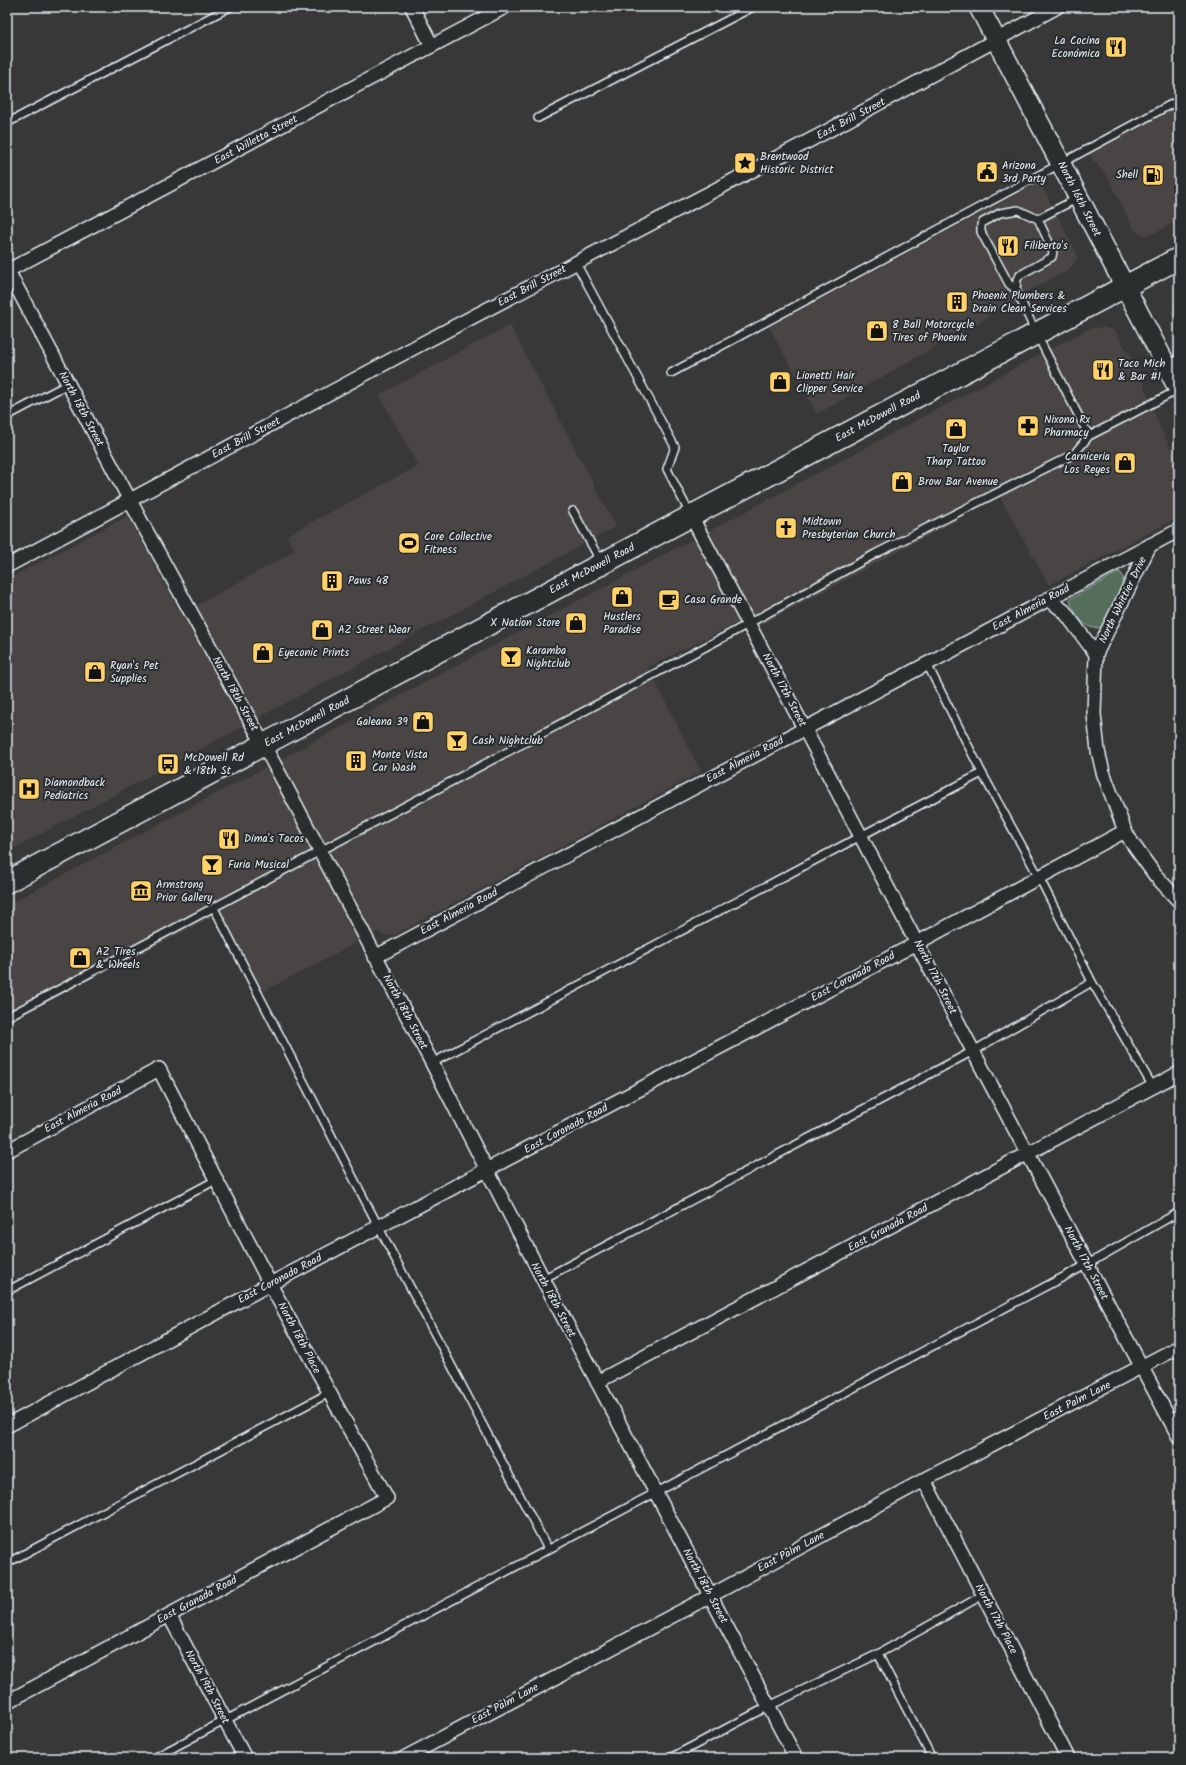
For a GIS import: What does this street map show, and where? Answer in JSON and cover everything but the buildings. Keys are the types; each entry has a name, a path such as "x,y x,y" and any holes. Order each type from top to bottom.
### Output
{"main road":[{"name":"North 16th Street","path":"979,7 1125,287 1172,362 1179,390"},
{"name":"East McDowell Road","path":"7,882 691,516 1179,258"}],"street":[{"path":"412,7 432,46"},
{"name":"East Willetta Street","path":"7,270 505,7"},
{"name":"East Brill Street","path":"7,566 576,263 827,132 1057,7"},
{"name":"North 18th Street","path":"7,270 320,851 432,1063 542,1279 796,1758"},
{"name":"North 17th Street","path":"691,516 805,729 1086,1265 1179,1437"},
{"name":"East Almeria Road","path":"376,957 1179,530"},
{"name":"North Whittier Drive","path":"1150,545 1096,654 1094,714 1098,751 1103,772 1126,831 1132,843 1155,875 1179,901"},
{"name":"North Whittier Drive","path":"1048,599 1064,611 1096,654"},
{"name":"East Coronado Road","path":"7,1426 270,1284 487,1171 1126,831"},
{"name":"East Almeria Road","path":"7,1151 159,1069"},
{"name":"North 18th Place","path":"159,1069 270,1284 387,1498"},
{"name":"East Granada Road","path":"597,1382 1179,1073"},
{"name":"East Palm Lane","path":"404,1758 710,1596 924,1480 1179,1347"},
{"name":"North 17th Place","path":"924,1480 1068,1758"},
{"name":"East Granada Road","path":"7,1702 387,1498"},
{"name":"North 19th Street","path":"169,1615 245,1758"}],"lane":[{"path":"7,124 230,7"},
{"path":"538,118 753,7"},
{"path":"672,373 1179,100"},
{"path":"1038,219 1078,198"},
{"path":"1016,290 1016,279 1020,275 1052,257 1053,251 1038,219 1018,210 1000,213 983,222 980,225 981,232 1009,284 1016,290 1036,333 1090,436"},
{"path":"576,263 675,447 668,469 691,516"},
{"path":"7,416 68,384"},
{"path":"7,1017 749,624 875,554 1074,454 1090,436 1179,390"},
{"path":"573,511 602,564"},
{"path":"927,664 982,773 1039,877 1092,982 1153,1087"},
{"path":"432,1063 982,773"},
{"path":"214,908 548,1549"},
{"path":"542,1279 973,1051 1092,982"},
{"path":"7,1291 216,1180"},
{"path":"154,1758 1086,1265 1179,1212"},
{"path":"7,1563 329,1393"},
{"path":"670,1758 769,1706 878,1654 983,1595"},
{"path":"878,1654 932,1758"}],"shaded area":[{"path":"1179,106 1179,220 1153,234 1142,235 1132,226 1107,176 1088,154"},
{"path":"1040,182 1075,250 1077,258 1069,270 1028,291 1011,306 1010,304 817,414 769,327"},
{"path":"1179,290 1179,328 1171,313"},
{"path":"510,325 616,527 7,852 7,579 128,516 181,614 295,551 287,535 418,466 379,395"},
{"path":"1104,327 1115,331 1140,374 1158,423 1179,464 1179,517 1049,585 1000,497 761,625 758,613 648,667 701,772 394,935 383,936 378,931 259,994 218,914 7,1023 7,905 1088,329"}],"green space":[{"path":"1119,572 1123,578 1123,584 1103,625 1098,628 1092,628 1077,616 1070,599"}],"place":[{"name":"La Cocina Económica","path":"1116,47"},
{"name":"Brentwood Historic District","path":"745,163"},
{"name":"Arizona 3rd Party","path":"987,172"},
{"name":"Shell","path":"1153,175"},
{"name":"Filiberto's","path":"1008,246"},
{"name":"Phoenix Plumbers & Drain Clean Services","path":"957,302"},
{"name":"8 Ball Motorcycle Tires of Phoenix","path":"877,331"},
{"name":"Taco Mich & Bar #1","path":"1103,370"},
{"name":"Lionetti Hair Clipper Service","path":"780,382"},
{"name":"Nixona Rx Pharmacy","path":"1028,426"},
{"name":"Taylor Tharp Tattoo","path":"956,429"},
{"name":"Carniceria Los Reyes","path":"1125,463"},
{"name":"Brow Bar Avenue","path":"902,482"},
{"name":"Midtown Presbyterian Church","path":"786,528"},
{"name":"Core Collective Fitness","path":"409,543"},
{"name":"Paws 48","path":"332,581"},
{"name":"Hustlers Paradise","path":"622,597"},
{"name":"Casa Grande","path":"669,600"},
{"name":"X Nation Store","path":"576,623"},
{"name":"AZ Street Wear","path":"322,630"},
{"name":"Eyeconic Prints","path":"263,653"},
{"name":"Karamba Nightclub","path":"511,657"},
{"name":"Ryan's Pet Supplies","path":"95,672"},
{"name":"Galeana 39","path":"423,722"},
{"name":"Cash Nightclub","path":"457,741"},
{"name":"Monte Vista Car Wash","path":"356,761"},
{"name":"McDowell Rd & 18th St","path":"168,764"},
{"name":"Diamondback Pediatrics","path":"29,789"},
{"name":"Dima's Tacos","path":"229,839"},
{"name":"Furia Musical","path":"212,865"},
{"name":"Armstrong Prior Gallery","path":"141,891"},
{"name":"AZ Tires & Wheels","path":"80,958"}]}
